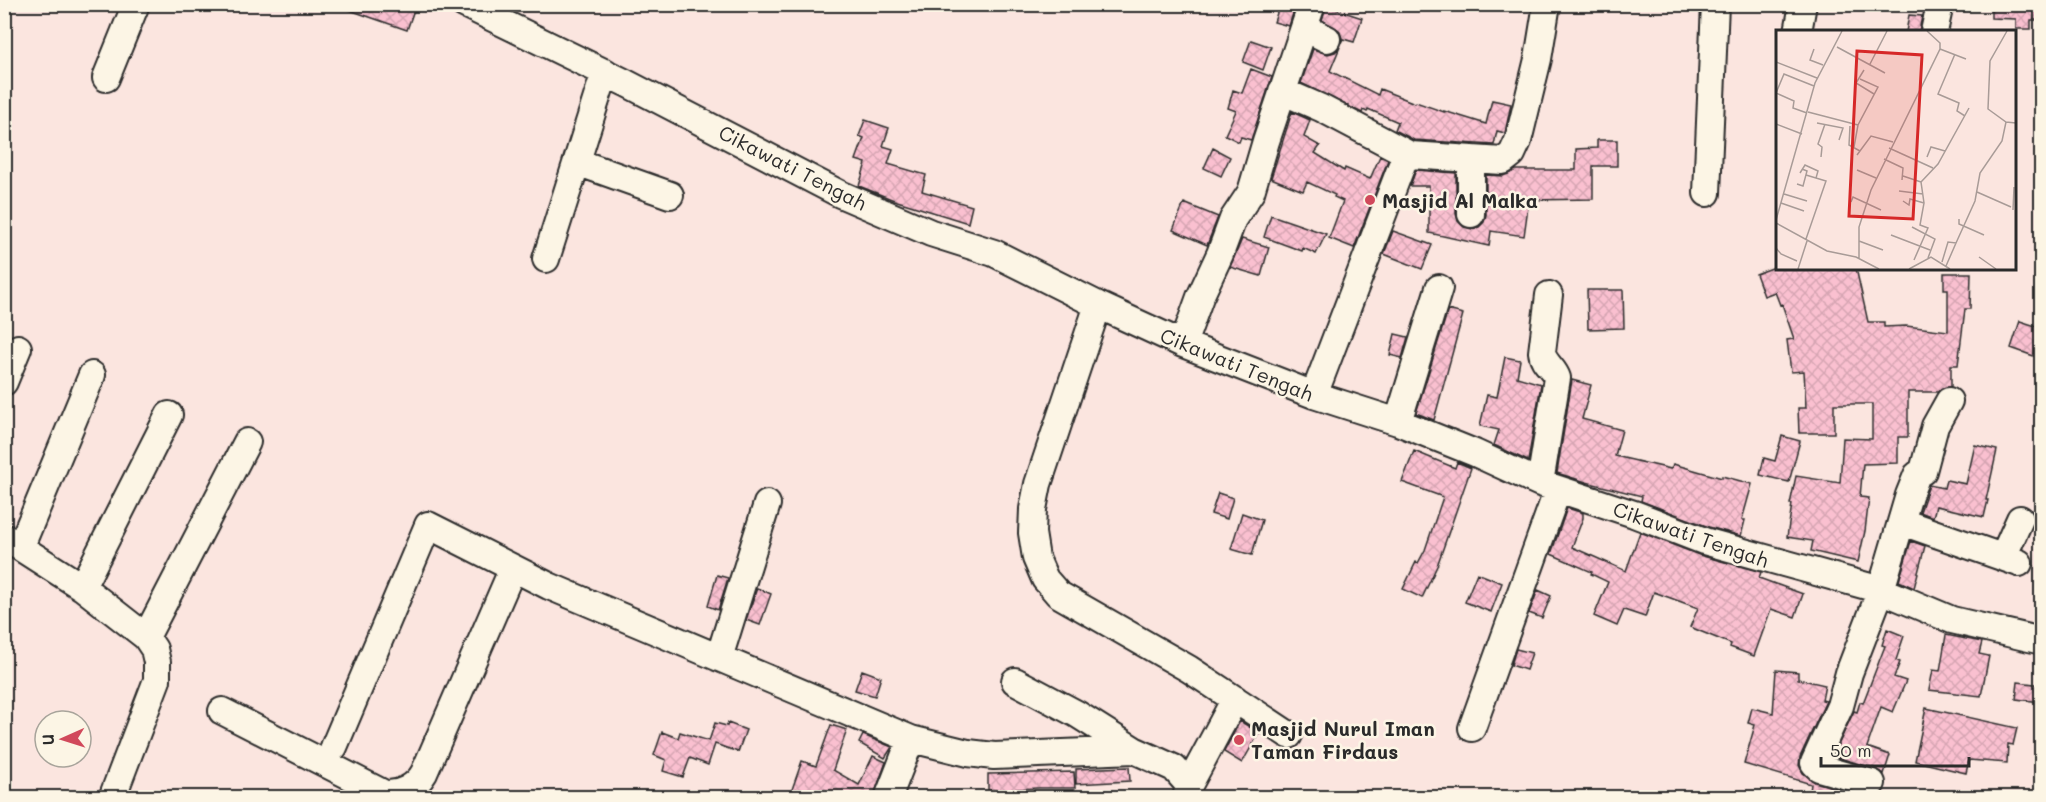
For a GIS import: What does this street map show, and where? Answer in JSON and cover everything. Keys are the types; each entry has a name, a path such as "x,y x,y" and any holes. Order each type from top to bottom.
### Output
{"street":[{"path":"106,78 136,4"},
{"name":"Cikawati Tengah","path":"464,4 605,72 840,194 931,233 994,253 1183,344 1314,395 1398,422 1549,486 1634,514 1704,541 1881,590 1952,620 2042,640"},
{"path":"1282,92 1321,108 1410,155 1503,161 1512,154 1518,141 1535,71 1547,4"},
{"path":"1707,193 1716,4"},
{"path":"1798,30 1803,4"},
{"path":"1934,30 1940,4"},
{"path":"1183,344 1233,219 1251,192 1282,92 1315,24"},
{"path":"546,260 605,72"},
{"path":"1314,395 1403,162 1410,155"},
{"path":"1471,159 1471,214"},
{"path":"577,162 670,195"},
{"path":"1398,422 1439,288"},
{"path":"1472,728 1549,486 1557,378 1553,369 1545,361 1542,352 1549,295"},
{"path":"1098,305 1038,484 1032,533 1036,558 1045,579 1058,594 1189,669 1289,735"},
{"path":"4,382 18,348"},
{"path":"92,375 13,542 82,587 146,637 154,649 157,680 112,798"},
{"path":"1872,783 1819,768 1814,763 1840,706 1849,673 1881,590 1909,495 1917,474 1923,471 1935,426 1949,402"},
{"path":"82,587 169,415"},
{"path":"146,637 246,442"},
{"path":"719,658 767,504"},
{"path":"1902,522 2011,560 2020,519"},
{"path":"334,747 428,525 549,586 911,739 968,753 994,756 1134,750"},
{"path":"222,711 385,794 396,795 419,782 424,773 513,568"},
{"path":"1015,681 1077,714 1134,750 1174,768 1187,791"},
{"path":"1187,791 1235,699"},
{"path":"888,798 911,739"}],"building":[{"path":"342,4 416,4 407,30 341,7"},
{"path":"1280,4 1296,4 1289,26 1274,22"},
{"path":"1991,4 2042,5 2042,20 2031,20 2031,29 2016,29 2016,19 1991,18"},
{"path":"1326,6 1362,18 1354,42 1343,39 1341,43 1339,30 1322,20"},
{"path":"1909,15 1922,16 1919,30 1906,30"},
{"path":"1251,40 1271,47 1263,70 1243,62"},
{"path":"1340,47 1330,71 1378,95 1380,89 1415,103 1486,124 1492,100 1511,104 1505,133 1497,131 1494,145 1414,140 1395,130 1398,122 1368,109 1367,112 1363,110 1362,113 1301,83 1313,49 1328,54"},
{"path":"1251,69 1272,77 1251,140 1241,137 1239,142 1225,135 1236,111 1228,108 1233,90 1242,93"},
{"path":"1292,112 1310,120 1304,137 1320,146 1315,153 1344,171 1345,168 1370,179 1380,156 1388,160 1354,248 1329,238 1343,201 1307,182 1303,191 1271,178"},
{"path":"865,120 889,128 883,146 893,149 888,164 926,175 922,191 972,206 968,223 894,200 859,186 866,163 856,160 864,138 859,136"},
{"path":"1597,140 1617,140 1617,166 1593,166 1593,199 1529,200 1524,236 1491,231 1489,246 1429,233 1429,186 1410,186 1416,170 1456,173 1458,221 1464,227 1472,229 1484,222 1486,215 1486,175 1503,176 1516,170 1576,170 1576,149 1597,148"},
{"path":"1213,148 1230,157 1221,176 1204,168"},
{"path":"1184,203 1218,217 1207,245 1173,230"},
{"path":"1271,215 1326,234 1316,254 1264,237"},
{"path":"1393,231 1432,245 1422,269 1384,254"},
{"path":"1242,239 1269,247 1261,276 1230,267"},
{"path":"1772,268 1776,270 1856,270 1868,322 1884,322 1884,327 1906,326 1948,331 1948,289 1944,289 1944,273 1971,273 1970,309 1965,309 1958,365 1951,365 1951,387 1942,388 1938,392 1908,392 1908,437 1898,437 1898,463 1863,464 1860,497 1869,498 1858,562 1811,551 1813,541 1787,537 1792,504 1790,504 1796,476 1840,483 1843,438 1872,439 1872,404 1834,404 1834,433 1799,433 1798,408 1806,408 1804,371 1791,372 1787,340 1794,339 1782,304 1780,305 1775,292 1764,296 1756,274"},
{"path":"1587,290 1623,290 1624,328 1588,329"},
{"path":"1448,310 1463,314 1434,420 1416,413"},
{"path":"2020,321 2042,328 2042,359 2011,348"},
{"path":"1395,334 1408,337 1402,358 1390,355"},
{"path":"1505,357 1520,360 1517,377 1541,384 1528,461 1494,445 1499,430 1480,426 1487,395 1497,397"},
{"path":"1572,380 1591,385 1582,419 1622,430 1615,456 1671,469 1673,464 1752,484 1742,520 1745,520 1741,536 1709,527 1641,501 1642,496 1557,473"},
{"path":"1782,436 1800,441 1789,482 1760,475 1764,458 1775,461"},
{"path":"1975,445 1997,450 1984,517 1936,506 1933,517 1920,512 1929,485 1944,488 1946,480 1966,484"},
{"path":"1414,451 1455,468 1457,462 1471,468 1437,566 1422,598 1403,589 1416,562 1418,563 1425,550 1443,497 1402,482"},
{"path":"1218,493 1233,498 1227,519 1211,514"},
{"path":"1567,508 1583,513 1572,547 1626,571 1640,532 1699,555 1761,572 1759,578 1803,594 1795,617 1771,609 1754,656 1690,627 1698,608 1654,592 1645,617 1624,610 1617,626 1594,616 1608,582 1591,574 1592,572 1551,554"},
{"path":"1242,513 1262,520 1252,555 1231,549"},
{"path":"1911,541 1925,546 1914,588 1899,581"},
{"path":"1477,573 1502,583 1491,612 1465,602"},
{"path":"717,575 728,578 718,610 708,606"},
{"path":"757,588 771,594 760,625 746,620"},
{"path":"1538,590 1551,596 1542,618 1529,613"},
{"path":"1887,629 1904,636 1896,660 1900,662 1894,677 1906,681 1893,712 1881,707 1867,747 1890,755 1884,774 1876,769 1833,756 1854,711 1857,712 1860,702 1863,703 1885,646 1882,645"},
{"path":"1946,635 1982,642 1979,654 1989,656 1981,696 1929,690 1933,670 1940,671"},
{"path":"1516,649 1532,653 1526,670 1511,665"},
{"path":"862,670 881,677 875,696 855,690"},
{"path":"1776,670 1798,672 1798,679 1825,685 1822,700 1826,701 1800,757 1799,765 1803,773 1815,782 1862,796 1861,798 1809,798 1811,784 1744,764 1755,725 1748,723 1752,708 1773,713"},
{"path":"2018,682 2042,685 2042,702 2016,699"},
{"path":"1926,708 2017,728 2013,745 2008,744 2007,763 1969,760 1966,773 1915,761"},
{"name":"Masjid Nurul Iman Taman Firdaus","path":"1240,721 1259,733 1242,763 1224,752"},
{"path":"715,723 727,726 728,723 746,730 738,752 715,744 708,765 690,758 683,777 663,771 666,760 654,755 662,732 678,738 680,732 709,741"},
{"path":"831,725 847,730 833,770 859,785 873,756 886,762 873,798 789,798 802,761 816,766"},
{"path":"863,735 892,747 885,758 859,743"},
{"path":"1129,767 1130,781 1076,784 1076,769"},
{"path":"1074,772 1075,788 988,790 988,774"}],"place":[{"name":"Masjid Al Malka","path":"1370,200"},
{"name":"Masjid Nurul Iman Taman Firdaus","path":"1239,740"}]}
